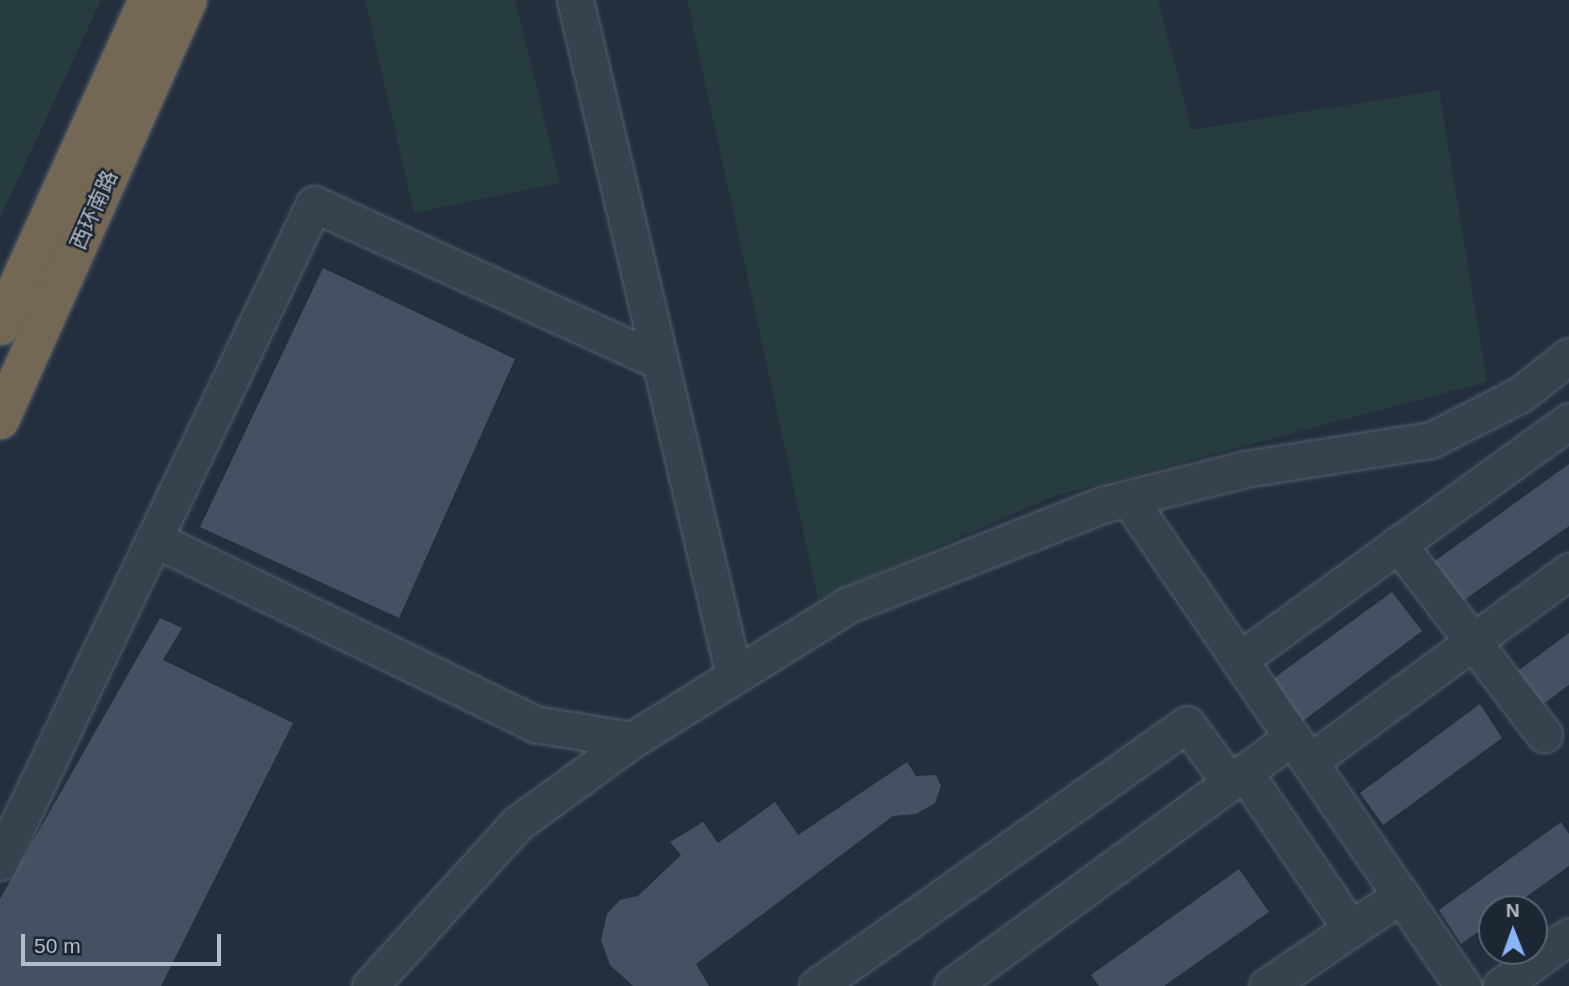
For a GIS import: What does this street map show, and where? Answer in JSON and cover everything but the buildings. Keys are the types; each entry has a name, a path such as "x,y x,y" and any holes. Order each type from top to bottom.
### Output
{"highway":[{"name":"西环南路","path":"0,326 148,0"},
{"name":"西环南路","path":"0,420 188,0"}],"street":[{"path":"575,0 734,676"},
{"path":"0,862 314,204 660,362"},
{"path":"370,986 518,824 632,740 848,605 1128,498 1245,469 1431,440 1521,394 1569,356"},
{"path":"1239,660 1569,421"},
{"path":"1128,498 1463,986"},
{"path":"154,539 536,724 632,740"},
{"path":"1398,544 1544,734"},
{"path":"952,986 1237,778 1301,750 1473,642 1569,571"},
{"path":"817,986 1187,724 1237,778 1351,929"},
{"path":"1267,986 1401,895"},
{"path":"1501,986 1569,936"}],"green space":[{"path":"0,0 101,0 0,218"},
{"path":"365,0 515,0 560,183 414,213"},
{"path":"687,0 1158,0 1192,130 1439,90 1487,382 1052,497 818,599"}]}
